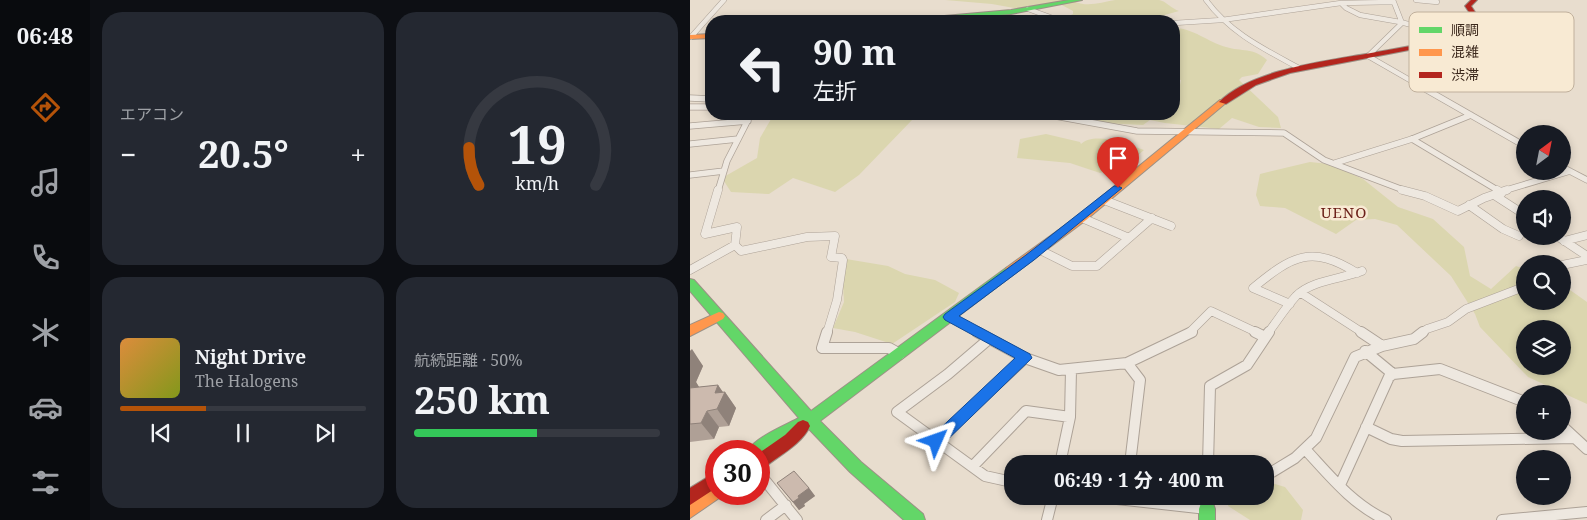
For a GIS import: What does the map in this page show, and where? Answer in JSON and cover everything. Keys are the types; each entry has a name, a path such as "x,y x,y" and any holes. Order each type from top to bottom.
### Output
{"street":[{"path":"711,15 724,0"},
{"path":"970,15 1028,9 1079,0"},
{"path":"1206,0 1215,14 1240,36 1299,68"},
{"path":"1416,0 1438,2"},
{"path":"1472,12 1468,6 1474,0"},
{"path":"1339,1 1346,8 1366,16 1409,25"},
{"path":"1180,23 1222,20 1339,1 1393,1 1402,23"},
{"path":"1028,9 1045,15"},
{"path":"691,37 705,21"},
{"path":"1368,56 1402,23"},
{"path":"691,37 705,36"},
{"path":"770,454 790,440 810,420 1082,218 1230,96 1277,73 1409,48"},
{"path":"1368,56 1409,79"},
{"path":"1431,92 1516,141"},
{"path":"690,98 705,99"},
{"path":"690,107 705,108"},
{"path":"1335,163 1412,139 1471,115"},
{"path":"1077,120 1137,131 1284,133 1315,154 1335,163 1402,190 1425,196 1458,211 1469,204 1542,180"},
{"path":"690,126 748,121"},
{"path":"748,121 728,158 705,234 737,227 735,245 741,252 807,237 835,236 831,257 842,258 843,260 837,300 822,348 889,348 900,354"},
{"path":"690,144 738,139"},
{"path":"1412,139 1502,193"},
{"path":"690,175 724,171"},
{"path":"1571,172 1587,180"},
{"path":"1494,195 1516,209"},
{"path":"1104,200 1171,226"},
{"path":"1469,204 1504,229 1516,234"},
{"path":"1082,218 1129,238"},
{"path":"1040,250 1072,266 1097,266 1152,218"},
{"path":"1571,239 1587,235"},
{"path":"690,270 735,245"},
{"path":"1570,245 1587,256"},
{"path":"1208,455 1210,386 1247,365 1265,337 1290,304 1301,293 1324,282 1347,278 1359,272 1322,256 1310,256 1277,269 1253,288 1290,304"},
{"path":"1571,263 1587,260"},
{"path":"690,283 810,420 884,495 918,520"},
{"path":"1274,469 1295,458 1316,438 1355,357 1365,351 1414,339 1427,329 1448,322 1466,309 1516,290"},
{"path":"1301,293 1382,346"},
{"path":"949,317 1025,358 1059,370 1127,363 1192,332 1211,311 1265,337"},
{"path":"690,331 719,316"},
{"path":"989,339 948,374 897,412 985,476 1004,480"},
{"path":"1365,351 1393,374"},
{"path":"936,441 1025,358"},
{"path":"1127,363 1140,380 1131,455"},
{"path":"1340,485 1389,377 1393,374 1440,369 1516,399"},
{"path":"1062,455 1070,417 1071,370"},
{"path":"973,466 1026,411 1070,417"},
{"path":"770,442 810,420"},
{"path":"1366,427 1390,439 1402,441 1575,438"},
{"path":"1571,434 1587,449"},
{"path":"1305,449 1353,498 1378,517 1386,520"},
{"path":"770,486 798,520"},
{"path":"690,498 705,487"},
{"path":"690,510 705,500"},
{"path":"766,520 786,505"},
{"path":"1047,520 1051,505"},
{"path":"1161,505 1207,514"},
{"path":"1502,520 1587,512"}],"shaded area":[{"path":"945,0 1076,0 1073,1 1089,4 1115,0 1159,0 1179,11 1165,15 1071,15 1073,14 1073,11 1058,3 1019,9 992,4"},
{"path":"1180,29 1188,30 1219,45 1257,53 1267,60 1258,74 1242,77 1239,80 1278,117 1281,128 1259,127 1232,118 1219,129 1150,120 1180,120"},
{"path":"770,120 912,120 859,175 835,192 793,178 769,194 731,192 722,178 757,158 760,138"},
{"path":"1091,120 1150,120 1143,125 1102,123"},
{"path":"1046,134 1080,142 1081,144 1087,140 1094,139 1112,140 1144,150 1130,162 1100,173 1070,163 1017,158 1020,139"},
{"path":"1310,162 1329,164 1363,179 1398,207 1433,219 1464,247 1470,276 1491,289 1516,266 1516,310 1571,310 1571,291 1587,302 1587,404 1571,397 1571,385 1545,385 1526,375 1571,375 1571,320 1516,320 1516,364 1480,327 1475,314 1451,276 1397,225 1375,219 1356,220 1336,234 1285,208 1260,206 1256,195 1260,174"},
{"path":"846,259 888,266 905,274 935,280 959,293 955,302 892,344 855,332 833,328 844,302 843,285"},
{"path":"1274,484 1285,487 1303,510 1301,520 1250,520 1228,506 1274,505"}],"building":[{"path":"718,385 715,393 725,392 717,409 707,411 701,423 690,424 690,388"},
{"path":"794,471 809,488 793,502 777,483"}],"traffic: fast":[{"path":"978,15 1011,12 1079,0"},
{"path":"770,442 810,420 1010,271"},
{"path":"690,283 826,438 855,467 917,520"},
{"path":"1207,509 1207,520"}],"traffic: slow":[{"path":"690,37 705,36"},
{"path":"1010,271 1082,218 1223,102"},
{"path":"690,331 719,316"},
{"path":"690,510 705,499"}],"traffic: jam":[{"path":"1472,12 1468,6 1474,0"},
{"path":"1223,102 1254,83 1288,71 1409,48"},
{"path":"770,454 790,440 803,426"},
{"path":"690,497 705,487"}],"district":[{"name":"UENO","path":"1344,213"}],"route":[{"path":"936,441 1025,358 949,317 1082,218 1118,188"}]}
